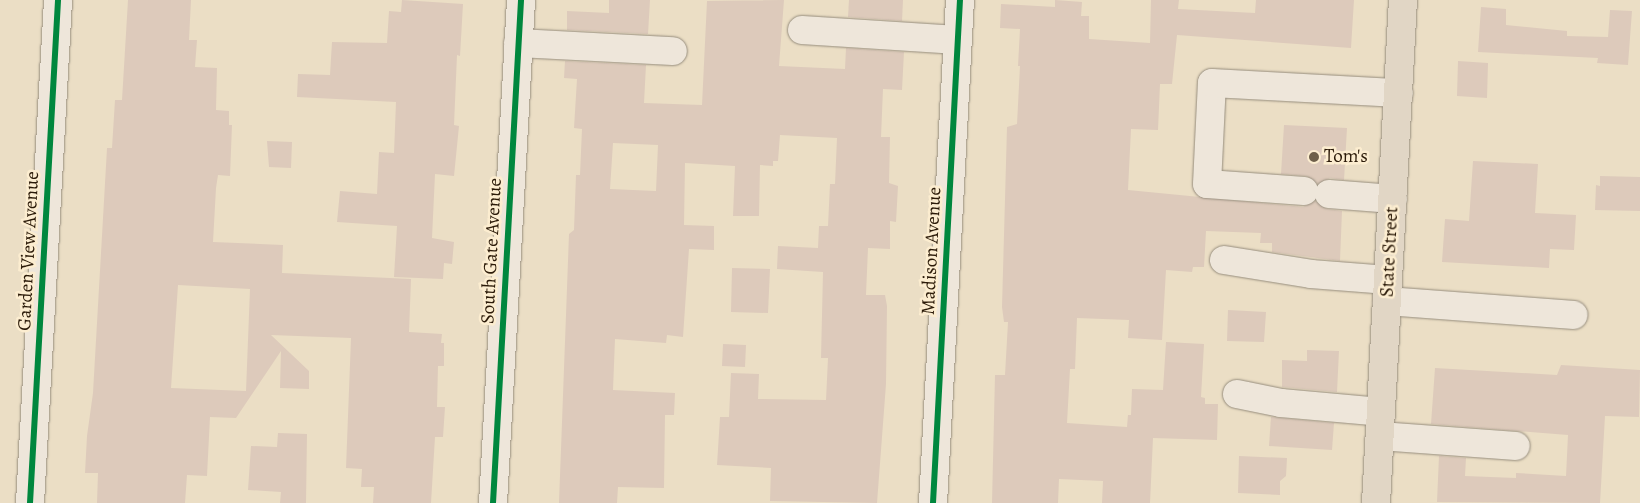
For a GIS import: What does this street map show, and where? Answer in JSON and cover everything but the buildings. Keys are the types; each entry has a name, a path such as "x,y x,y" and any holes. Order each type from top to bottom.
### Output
{"main road":[{"name":"State Street","path":"1376,503 1404,0"}],"street":[{"name":"Garden View Avenue","path":"30,503 58,0"},
{"name":"South Gate Avenue","path":"493,503 520,0"},
{"name":"Madison Avenue","path":"933,503 960,0"},
{"path":"802,30 958,40"},
{"path":"518,43 673,51"},
{"path":"1393,199 1207,184 1212,83 1399,93"},
{"path":"1224,260 1311,274 1388,290 1573,315"},
{"path":"1237,394 1381,424 1516,446"}],"cycle path":[{"path":"30,503 58,0"},
{"path":"493,503 521,0"},
{"path":"933,503 960,0"}],"place":[{"name":"Tom's","path":"1314,157"}]}
